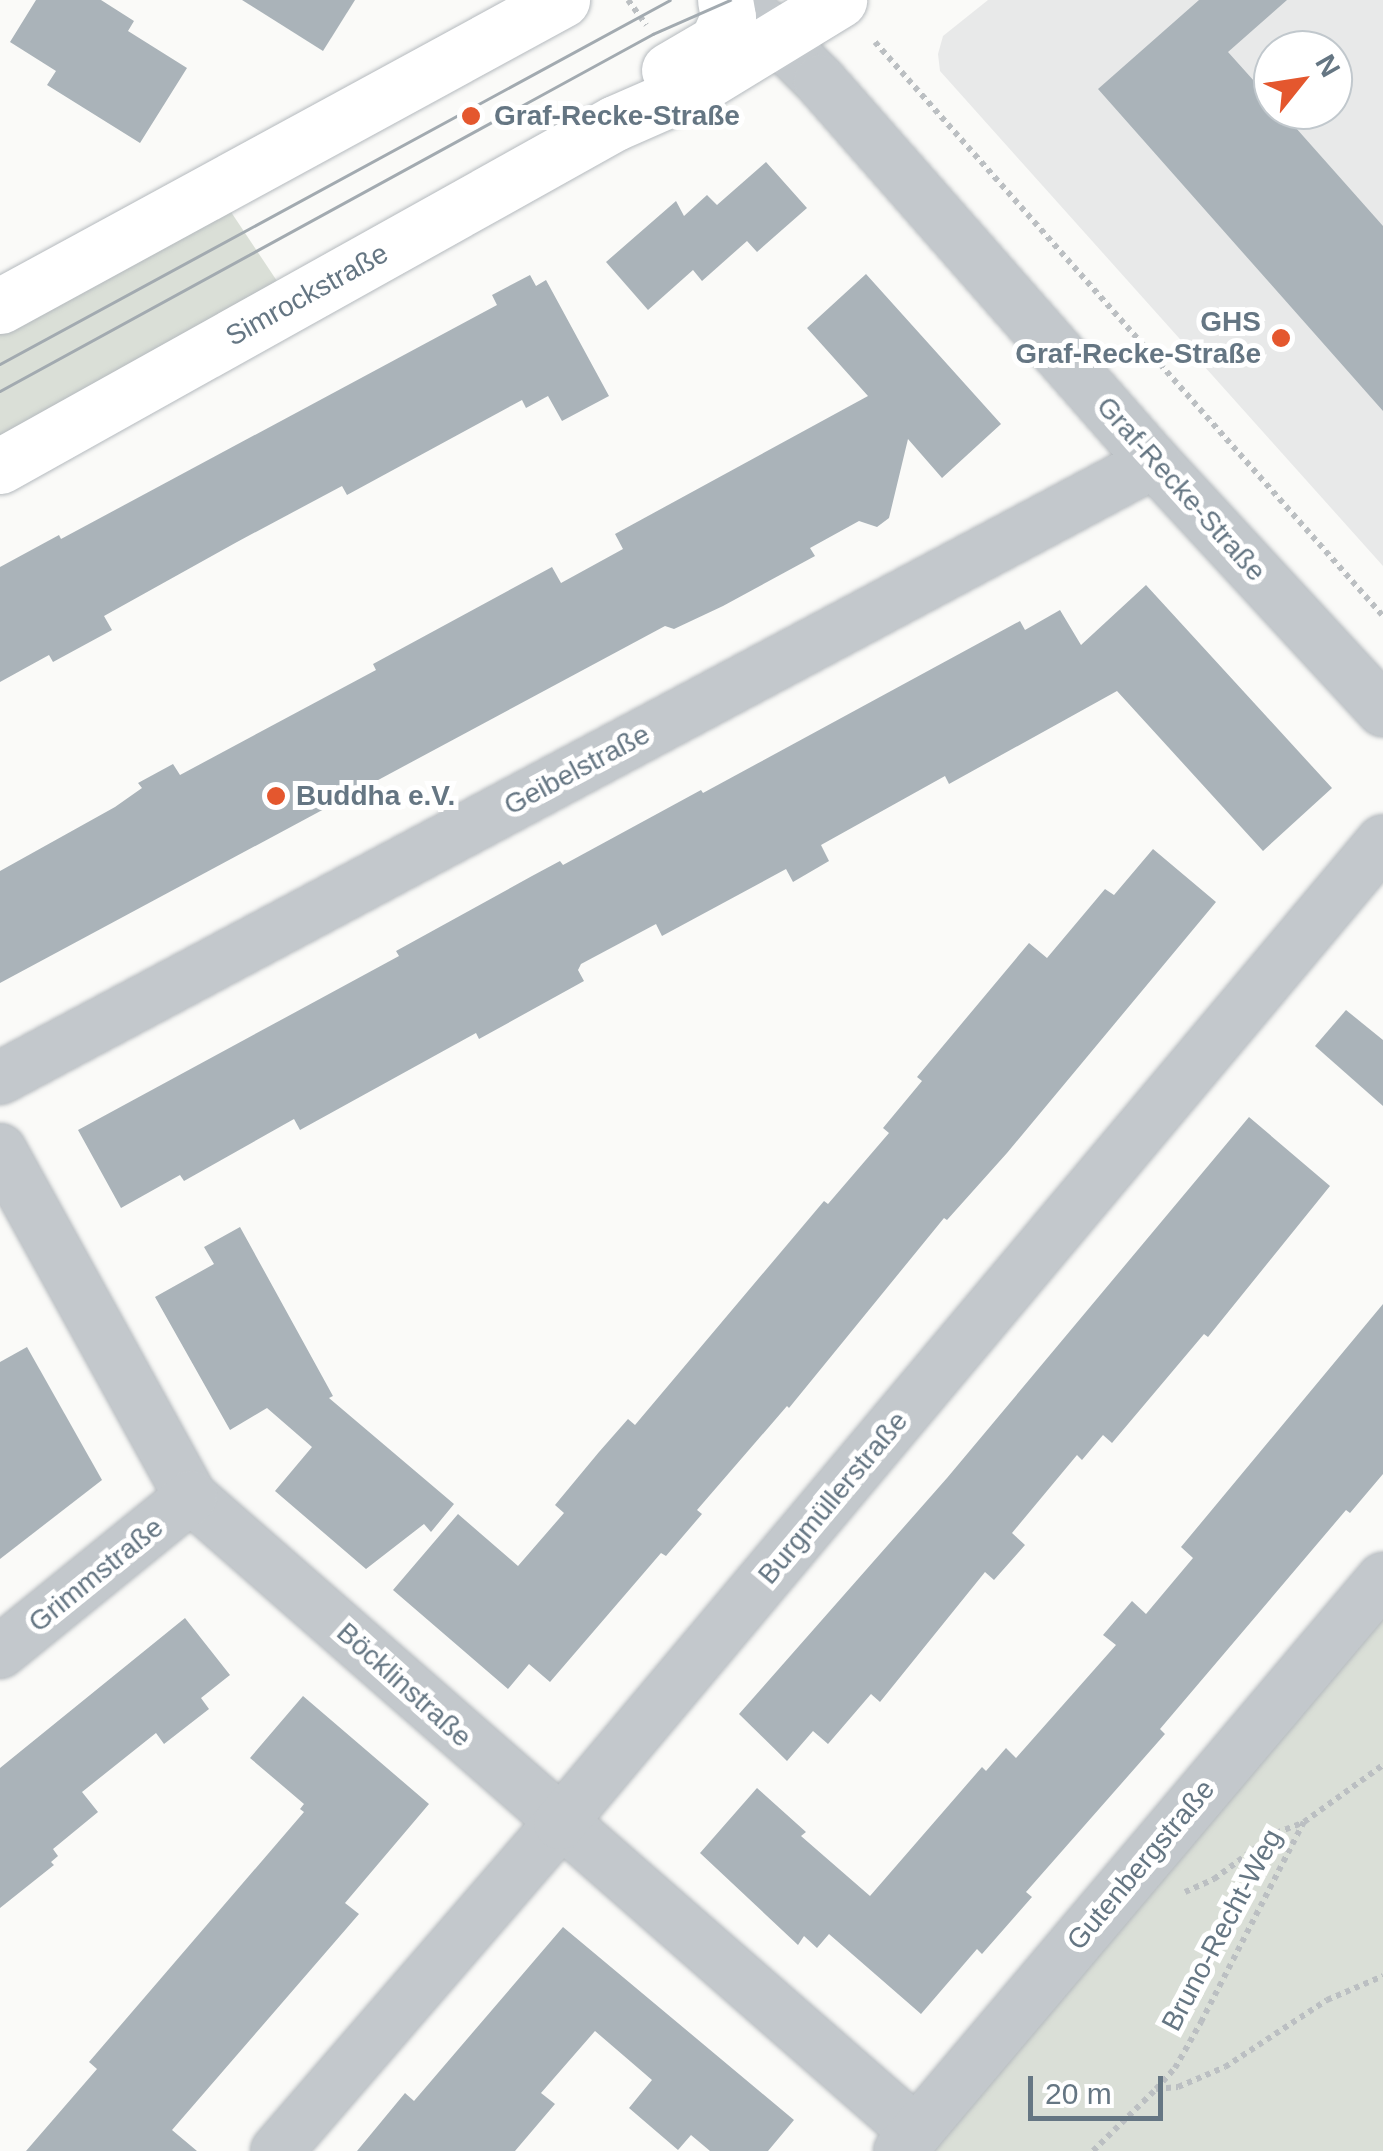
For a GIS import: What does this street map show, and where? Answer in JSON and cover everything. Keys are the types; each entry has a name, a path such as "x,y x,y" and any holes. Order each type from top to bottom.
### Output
{"main road":[{"path":"0,306 515,17 562,0"},
{"name":"Simrockstraße","path":"614,124 640,87 717,42 728,17 725,0"},
{"name":"Simrockstraße","path":"0,466 614,124 695,88 839,0"}],"street":[{"name":"Graf-Recke-Straße","path":"739,0 778,37 1154,462 1383,710"},
{"name":"Geibelstraße","path":"0,1078 1154,462"},
{"name":"Burgmüllerstraße","path":"277,2151 560,1823 1383,840"},
{"name":"Böcklinstraße","path":"0,1150 191,1496 560,1823 908,2142"},
{"name":"Grimmstraße","path":"0,1652 191,1496"},
{"name":"Gutenbergstraße","path":"908,2142 1383,1579"}],"path":[{"path":"620,5 628,0"},
{"path":"875,42 1383,616"},
{"name":"Bruno-Recht-Weg","path":"1093,2151 1156,2089 1201,2022 1304,1822 1383,1764"},
{"path":"1169,1896 1214,1879 1255,1846 1304,1822"},
{"name":"Bruno-Recht-Weg","path":"1156,2089 1178,2087 1225,2068 1327,2000 1383,1976"}],"shaded area":[{"name":"GHS Graf-Recke-Straße","path":"988,0 1383,0 1383,566 940,71 938,54 943,36"},
{"path":"227,206 277,281 0,438 0,329"},
{"path":"1383,1617 1383,2151 929,2151"}],"building":[{"path":"36,0 101,0 134,21 128,31 187,68 140,143 47,85 56,71 10,42"},
{"path":"242,0 355,0 323,51"},
{"path":"1199,0 1287,0 1228,52 1253,80 1253,130 1298,130 1383,226 1383,411 1098,89"},
{"path":"766,162 807,208 757,252 747,241 702,281 693,270 648,310 606,262 676,201 684,216 707,195 717,205"},
{"path":"866,274 1001,424 942,478 908,439 889,518 877,527 859,521 810,548 815,556 723,606 674,629 665,626 0,983 0,871 115,807 142,788 138,783 173,764 180,775 376,670 373,664 552,567 561,583 623,549 615,534 868,396 807,328"},
{"path":"530,275 536,286 546,280 609,396 562,421 548,396 526,408 522,400 347,495 342,486 237,542 104,616 112,630 53,662 49,655 0,682 0,567 59,535 61,539 497,305 492,295"},
{"path":"1146,585 1332,788 1263,851 1117,691 949,784 945,776 821,845 829,861 793,882 786,869 662,936 656,924 581,964 578,970 584,981 479,1039 476,1033 300,1130 294,1119 184,1181 180,1175 121,1208 78,1130 399,956 396,951 532,876 560,861 563,865 701,790 703,793 1020,621 1025,630 1060,610 1081,645"},
{"path":"1153,849 1216,902 1007,1153 947,1220 944,1218 789,1408 697,1510 702,1514 666,1556 661,1553 550,1682 529,1664 508,1689 393,1590 458,1514 518,1566 564,1513 555,1505 599,1452 628,1419 635,1425 824,1201 828,1204 889,1133 883,1128 922,1081 917,1077 1029,943 1047,958 1105,889 1114,895"},
{"path":"1346,1010 1383,1040 1383,1106 1315,1046"},
{"path":"1249,1117 1330,1186 1208,1337 1204,1334 1112,1443 1103,1435 1082,1460 1077,1455 1012,1533 1025,1545 994,1580 985,1572 880,1702 871,1694 828,1744 813,1731 787,1761 739,1714 947,1478"},
{"path":"240,1227 333,1396 329,1398 454,1504 431,1532 424,1524 366,1569 275,1491 312,1447 267,1408 230,1430 155,1297 214,1264 204,1247"},
{"path":"1383,1304 1383,1474 1350,1513 1346,1510 1160,1729 1165,1734 1026,1892 1032,1897 982,1954 977,1949 921,2014 829,1934 817,1948 804,1936 798,1945 700,1853 757,1788 806,1832 801,1836 870,1896 982,1767 986,1771 1006,1748 1016,1758 1116,1645 1103,1635 1132,1601 1146,1614 1193,1558 1181,1547"},
{"path":"27,1347 102,1480 0,1559 0,1362"},
{"path":"185,1618 230,1675 201,1698 209,1709 164,1744 156,1733 82,1792 98,1812 53,1849 58,1856 51,1862 54,1865 0,1908 0,1768"},
{"path":"303,1696 429,1804 345,1903 359,1914 172,2130 197,2151 26,2151 97,2069 89,2062 304,1812 300,1809 304,1804 250,1758"},
{"path":"563,1927 794,2120 768,2151 710,2151 691,2135 678,2150 629,2108 652,2080 595,2031 541,2093 555,2104 515,2151 357,2151 405,2093 414,2101"}],"tram line":[{"path":"0,364 670,0"},
{"path":"0,391 653,34 730,0"}],"place":[{"name":"Graf-Recke-Straße","path":"471,116"},
{"name":"GHS Graf-Recke-Straße","path":"1281,338"},
{"name":"Buddha e.V.","path":"276,796"}]}
